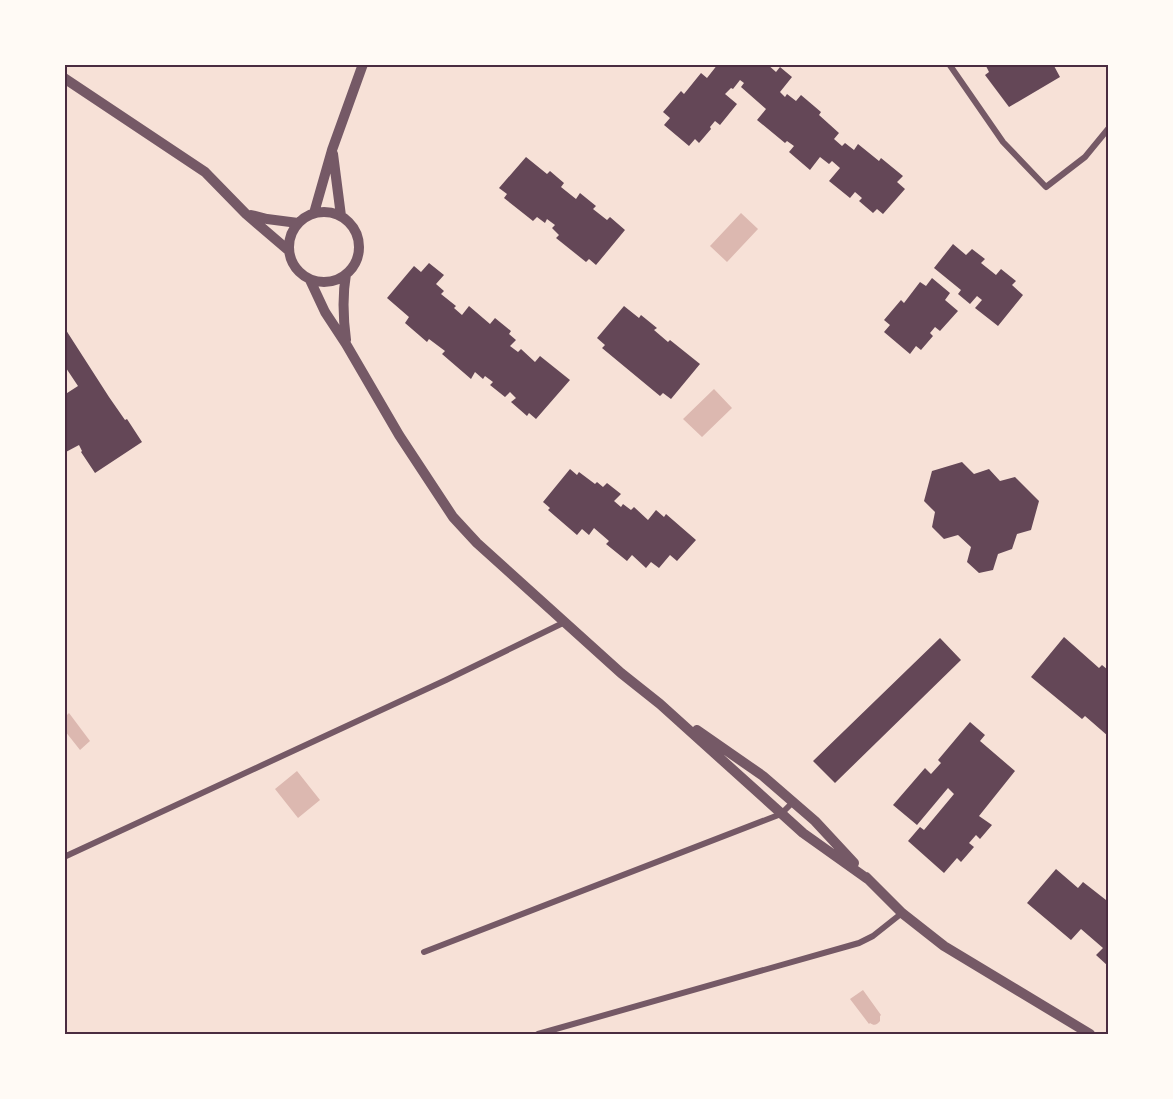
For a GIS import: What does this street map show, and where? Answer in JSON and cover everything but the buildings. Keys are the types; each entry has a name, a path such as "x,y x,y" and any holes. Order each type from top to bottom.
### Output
{"street":[{"path":"314,213 332,150 363,64"},
{"path":"949,64 1003,142 1046,187 1085,157 1108,129"},
{"path":"64,78 205,172 246,214 288,249"},
{"path":"332,150 341,216"},
{"path":"328,212 341,216 350,223 359,244 354,266 335,280 323,282 310,280 291,263 288,249 290,235 298,223 314,213 328,212"},
{"path":"246,214 298,223"},
{"path":"346,274 343,289 346,344"},
{"path":"310,280 326,312 399,435 453,517 477,543 803,833 869,880"},
{"path":"64,857 446,680 565,622"},
{"path":"660,704 763,777 793,802 815,821 902,913 944,946 1090,1035"},
{"path":"424,952 781,814 793,802"},
{"path":"538,1035 859,943 873,936 902,913"}],"shaded area":[{"path":"741,213 758,229 727,262 710,246"},
{"path":"714,389 732,408 702,437 683,419"},
{"path":"69,713 90,741 80,750 65,731 65,717"},
{"path":"297,771 320,800 298,818 275,789"},
{"path":"863,990 881,1015 877,1024 869,1024 850,999"}]}
